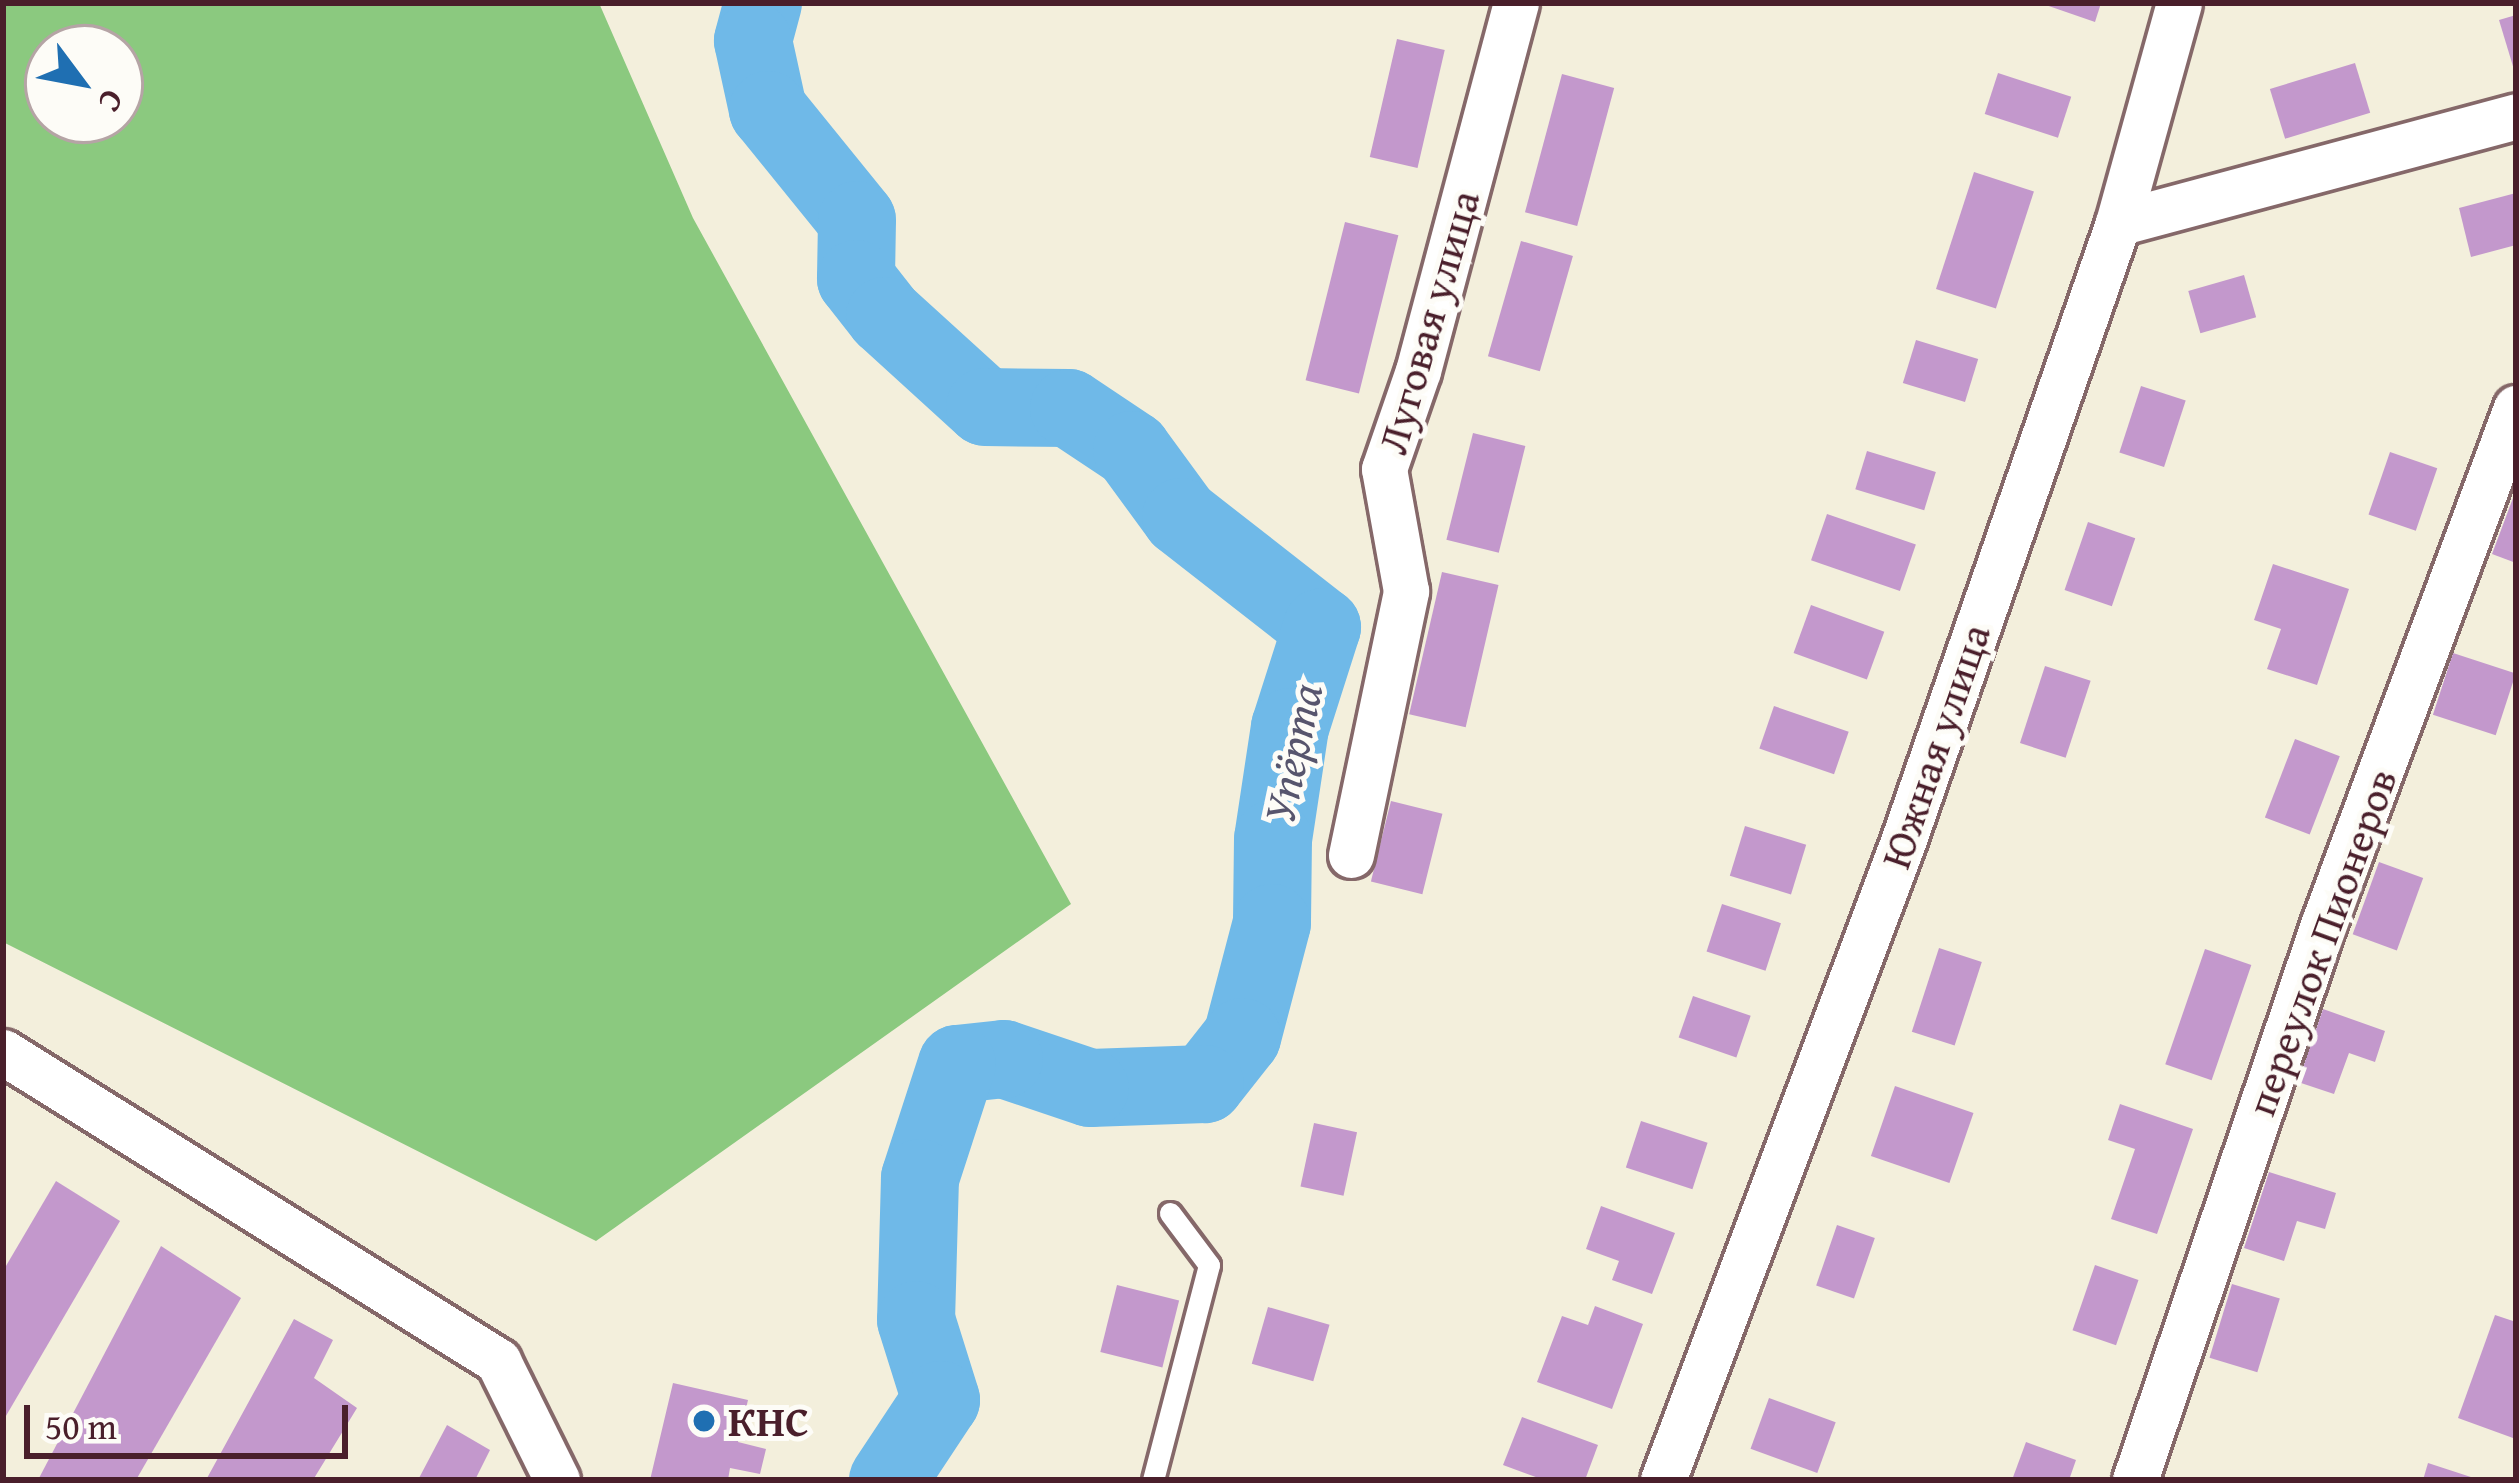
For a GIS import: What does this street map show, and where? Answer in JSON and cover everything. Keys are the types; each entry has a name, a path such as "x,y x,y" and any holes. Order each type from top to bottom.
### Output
{"street":[{"name":"Луговая улица","path":"1351,855 1406,591 1384,469 1418,371 1516,3"},
{"name":"Южная улица","path":"1663,1480 1904,839 2118,224 2179,3"},
{"path":"2118,224 2516,116"},
{"name":"переулок Пионеров","path":"2136,1480 2323,926 2516,408"},
{"path":"3,1052 498,1361 557,1480"}],"lane":[{"path":"1154,1480 1208,1265 1170,1213"}],"green space":[{"path":"3,3 599,3 693,218 1071,904 596,1241 3,942"}],"building":[{"path":"2040,3 2101,3 2095,22"},
{"path":"2516,15 2516,73 2515,73 2499,20"},
{"path":"1397,39 1445,50 1418,168 1370,157"},
{"path":"2355,63 2370,113 2285,139 2270,89"},
{"path":"1998,73 2071,97 2058,138 1985,114"},
{"path":"1562,74 1614,88 1577,226 1525,212"},
{"path":"1974,172 2034,191 1996,308 1936,289"},
{"path":"2516,193 2516,245 2471,257 2459,208"},
{"path":"1345,222 1398,235 1359,393 1306,380"},
{"path":"1521,241 1573,256 1540,371 1488,356"},
{"path":"2244,275 2256,317 2200,333 2188,291"},
{"path":"1916,340 1978,359 1965,402 1903,383"},
{"path":"2141,386 2186,401 2164,467 2119,453"},
{"path":"1473,433 1525,446 1499,553 1446,540"},
{"path":"1867,451 1936,472 1924,510 1855,489"},
{"path":"2390,452 2437,468 2416,531 2369,514"},
{"path":"2516,490 2516,563 2492,554"},
{"path":"1827,514 1916,545 1900,591 1811,560"},
{"path":"2088,522 2135,538 2112,606 2065,590"},
{"path":"2273,564 2349,589 2317,685 2267,669 2281,629 2254,620"},
{"path":"1442,572 1499,585 1466,727 1409,714"},
{"path":"1811,605 1884,632 1867,680 1794,653"},
{"path":"2453,653 2516,673 2496,735 2433,715"},
{"path":"2045,666 2091,681 2066,758 2020,743"},
{"path":"1774,706 1849,732 1834,774 1759,749"},
{"path":"2295,739 2340,756 2310,835 2265,817"},
{"path":"1391,801 1442,814 1422,894 1371,882"},
{"path":"1745,826 1806,845 1791,894 1730,876"},
{"path":"2379,862 2423,878 2397,950 2353,934"},
{"path":"1722,904 1781,923 1766,971 1707,952"},
{"path":"1939,948 1982,962 1955,1046 1912,1032"},
{"path":"2205,949 2251,965 2212,1080 2165,1064"},
{"path":"1693,996 1751,1016 1736,1057 1679,1038"},
{"path":"2323,1009 2385,1031 2375,1062 2349,1053 2334,1094 2298,1082"},
{"path":"1895,1086 1973,1113 1949,1183 1871,1156"},
{"path":"2120,1104 2193,1129 2157,1234 2111,1219 2135,1149 2108,1140"},
{"path":"1641,1121 1708,1143 1692,1189 1626,1168"},
{"path":"1314,1123 1357,1132 1344,1196 1300,1187"},
{"path":"2269,1172 2336,1193 2325,1229 2297,1221 2284,1261 2244,1248"},
{"path":"56,1181 120,1221 3,1421 3,1271"},
{"path":"1601,1206 1675,1233 1652,1294 1612,1280 1619,1261 1586,1249"},
{"path":"1837,1225 1875,1238 1854,1299 1816,1286"},
{"path":"161,1246 241,1298 136,1480 38,1480"},
{"path":"2095,1265 2138,1280 2116,1345 2073,1330"},
{"path":"2232,1284 2280,1299 2257,1372 2209,1358"},
{"path":"1117,1285 1179,1300 1162,1367 1100,1352"},
{"path":"1595,1306 1643,1324 1612,1409 1537,1382 1562,1316 1588,1325"},
{"path":"1268,1307 1330,1325 1313,1381 1252,1364"},
{"path":"2495,1315 2516,1322 2513,1438 2458,1418"},
{"path":"294,1319 333,1340 314,1378 357,1408 313,1480 206,1480"},
{"name":"КНС","path":"673,1383 748,1400 738,1442 766,1449 760,1474 730,1468 728,1480 650,1480"},
{"path":"1769,1398 1836,1422 1817,1473 1751,1449"},
{"path":"1522,1417 1598,1445 1585,1480 1544,1480 1503,1465"},
{"path":"447,1425 490,1450 475,1480 418,1480"},
{"path":"2026,1442 2076,1460 2069,1480 2012,1480"},
{"path":"2428,1463 2477,1479 2477,1480 2423,1480"}],"waterway":[{"name":"Упёрта","path":"763,3 753,41 768,110 857,220 856,279 885,316 985,407 1069,408 1132,450 1181,517 1322,627 1290,727 1273,839 1272,923 1242,1037 1205,1084 1090,1088 1004,1059 957,1064 920,1178 916,1320 941,1400 888,1480"}],"place":[{"name":"КНС","path":"704,1421"}]}
